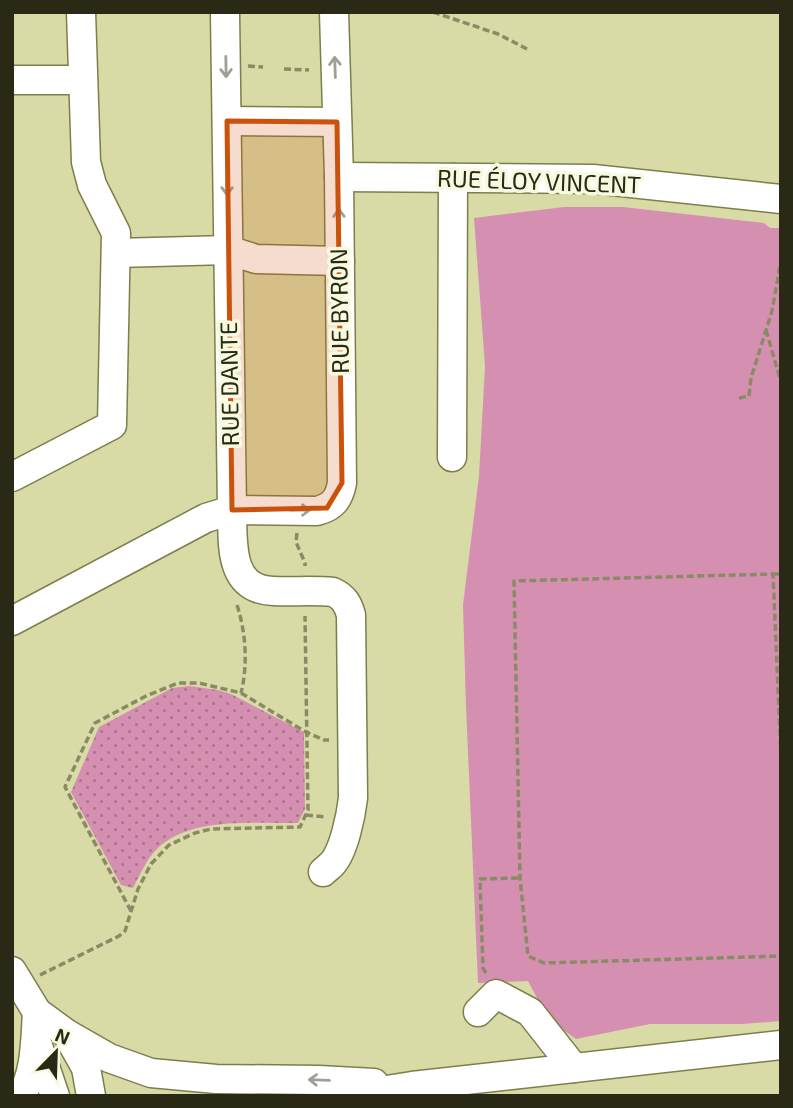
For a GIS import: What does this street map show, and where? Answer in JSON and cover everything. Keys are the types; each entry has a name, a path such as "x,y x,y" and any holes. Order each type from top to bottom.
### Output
{"street":[{"path":"12,477 112,425 116,233 92,185 86,162 81,12"},
{"name":"RUE DANTE","path":"225,12 233,546 237,568 242,577"},
{"name":"RUE BYRON","path":"232,510 317,510 334,504 340,494 339,177 334,12"},
{"path":"12,80 83,80"},
{"path":"227,121 337,122"},
{"name":"RUE ÉLOY VINCENT","path":"339,177 593,179 781,200"},
{"path":"452,457 453,178"},
{"path":"116,253 228,250 256,259 340,261"},
{"path":"12,621 181,530 232,510"},
{"path":"242,577 250,585 271,591 333,592 342,596 351,615 353,797 350,820 341,846 333,864 323,872"},
{"path":"16,978 36,1025 55,1096"},
{"path":"487,1003 530,1012 574,1068"},
{"path":"36,1025 67,1034 109,1058 151,1073 216,1079 319,1080 412,1086"},
{"path":"21,1096 26,1088 34,1057 36,1025"},
{"path":"67,1034 86,1068 91,1096"},
{"path":"349,1096 412,1086 781,1045"}],"path":[{"path":"433,12 498,34 527,49"},
{"path":"284,69 309,70"},
{"path":"739,398 749,396 751,377 772,311 781,260"},
{"path":"766,330 781,382"},
{"path":"16,978 119,936 125,931 138,889 151,864 169,845 182,838 211,829 300,827 308,810 305,562 296,542 298,510"},
{"path":"773,574 781,757"},
{"path":"781,574 514,581 520,878 528,956 544,962 781,956"},
{"path":"241,693 245,677 244,626 234,597 242,577"},
{"path":"132,913 65,787 95,723 177,683 199,683 241,693 324,740 353,740"},
{"path":"487,1003 480,879 520,878"}],"highlighted area":[{"path":"227,121 337,122 342,483 327,508 232,510"}],"shaded area":[{"path":"564,207 623,207 764,223 770,228 781,228 781,1021 742,1024 650,1024 576,1039 548,1019 528,981 478,983 463,605 479,476 485,366 474,218"},
{"path":"189,686 231,694 304,732 305,809 298,823 223,824 186,832 170,839 156,850 133,888 121,885 71,792 99,727 172,688"}]}
